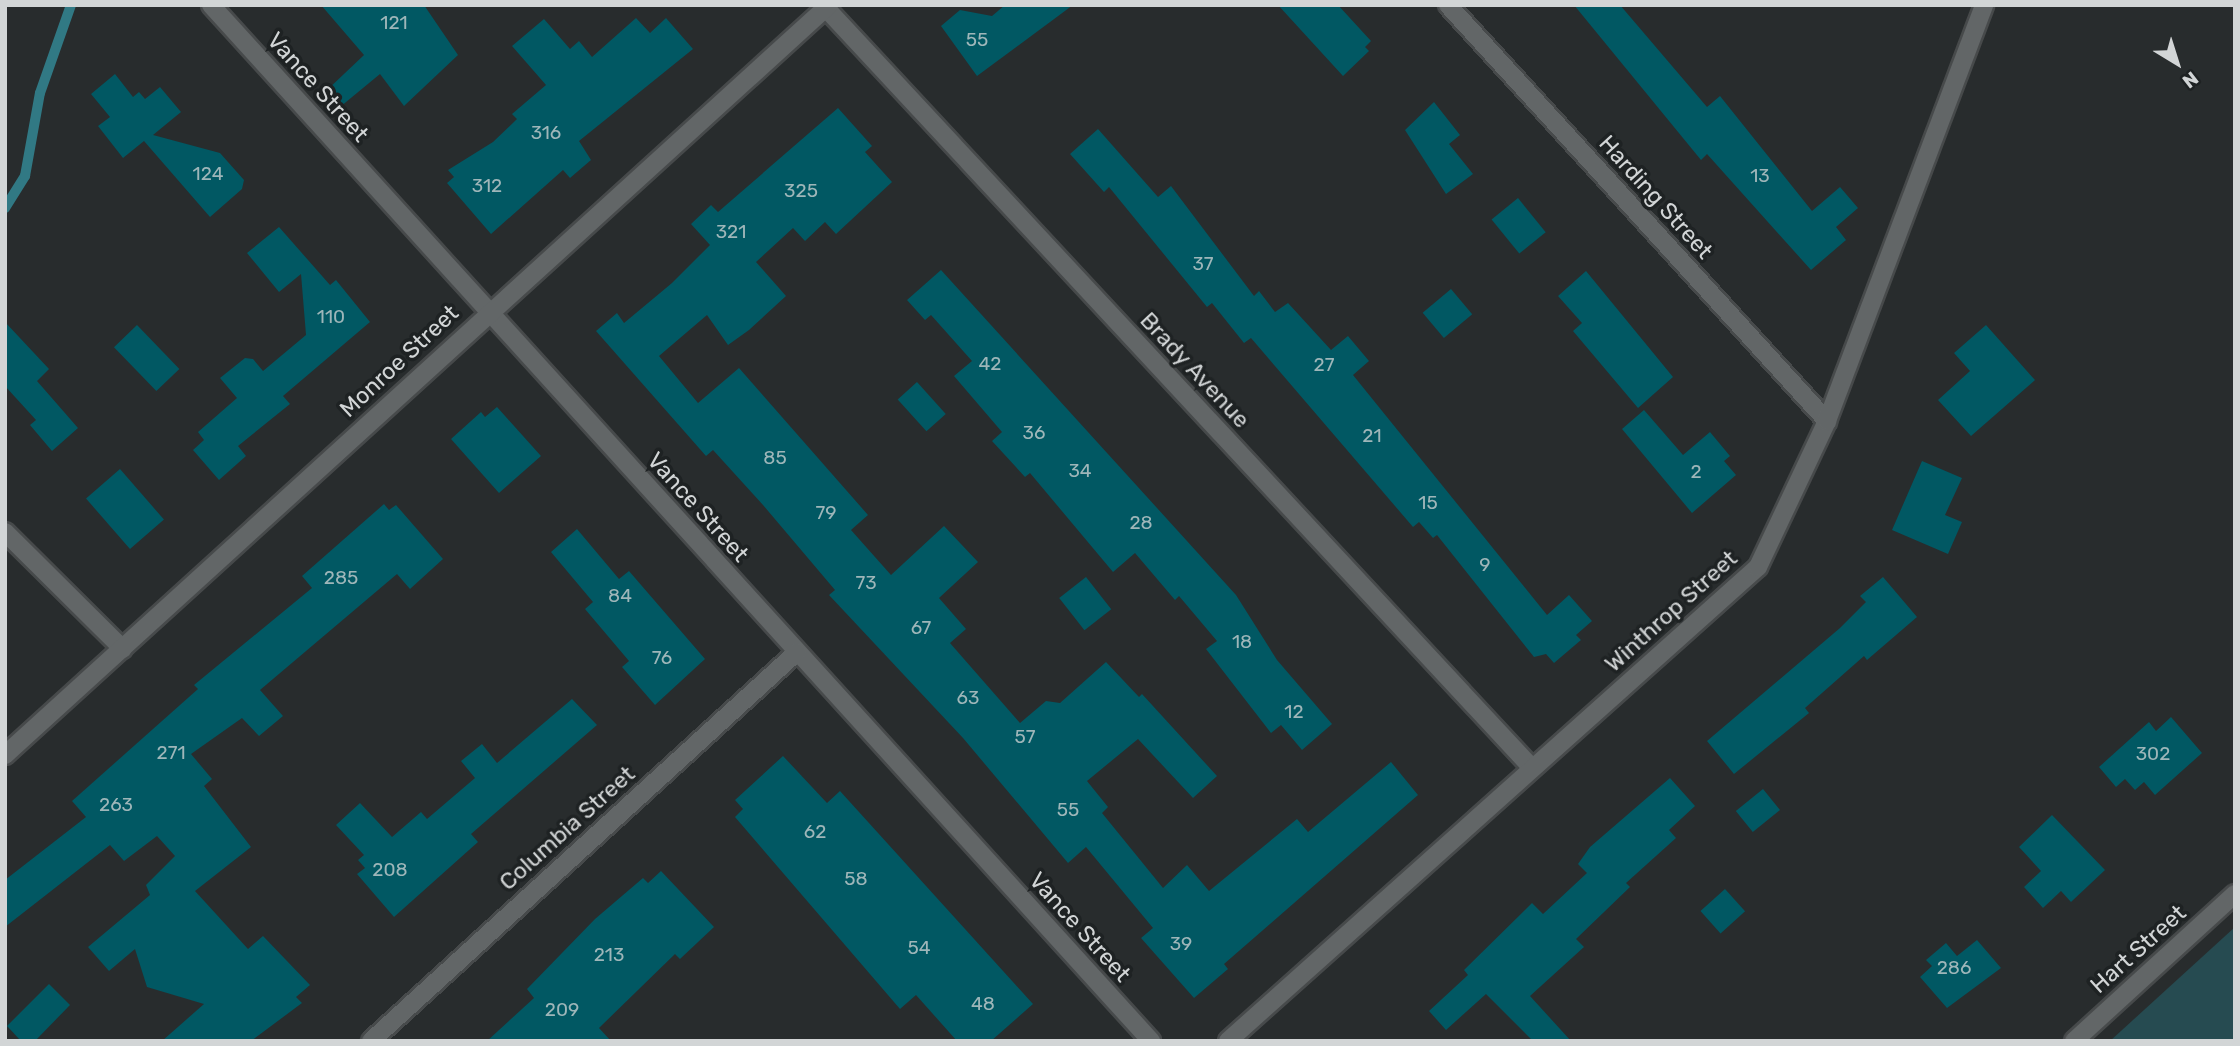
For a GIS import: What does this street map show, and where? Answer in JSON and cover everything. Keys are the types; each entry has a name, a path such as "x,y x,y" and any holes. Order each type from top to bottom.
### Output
{"street":[{"name":"Vance Street","path":"211,5 1150,1041"},
{"name":"Harding Street","path":"1448,5 1827,421"},
{"name":"Winthrop Street","path":"1228,1041 1531,767 1758,567 1827,421 1984,5"},
{"name":"Monroe Street","path":"5,755 826,6"},
{"name":"Brady Avenue","path":"826,6 1531,767"},
{"path":"5,532 123,649"},
{"name":"Columbia Street","path":"370,1041 797,652"},
{"name":"Hart Street","path":"2074,1041 2235,894"}],"shaded area":[{"path":"2235,927 2235,1041 2110,1041"}],"building":[{"path":"321,5 424,5 458,55 404,106 380,74 340,107 326,91 364,55"},
{"path":"1005,5 1073,5 977,76 941,26 960,10 992,16"},
{"path":"1278,5 1338,5 1371,41 1365,47 1369,51 1343,76"},
{"path":"1574,5 1620,5 1707,107 1720,96 1812,211 1840,187 1858,208 1836,227 1846,240 1811,270 1707,154 1701,160"},
{"path":"636,18 650,33 666,18 693,49 579,141 591,160 570,178 563,170 491,234 447,183 454,177 448,170 493,142 517,119 512,114 546,85 512,46 544,19 570,49 579,41 592,57"},
{"path":"115,74 133,97 139,92 145,99 160,87 181,112 153,135 220,153 244,180 242,189 210,217 144,141 123,158 98,126 110,117 91,94"},
{"path":"1434,102 1460,135 1449,144 1473,174 1446,194 1405,130"},
{"path":"838,108 872,146 865,152 892,182 836,234 825,222 805,241 793,228 756,262 786,296 749,330 728,345 707,315 659,356 698,403 739,368 868,515 851,530 891,575 944,526 978,562 939,598 966,629 950,643 1020,723 1046,701 1060,703 1106,662 1139,697 1142,694 1217,776 1193,798 1138,739 1087,781 1108,807 1102,813 1163,888 1187,865 1209,891 1297,819 1308,832 1391,762 1418,795 1224,964 1228,969 1194,998 1141,938 1153,928 1086,847 1068,863 963,738 829,595 835,590 763,505 713,450 706,456 596,331 617,313 624,323 672,283 710,245 691,224 711,205 718,212"},
{"path":"1098,129 1158,197 1171,186 1254,296 1259,291 1275,312 1288,303 1331,350 1348,336 1369,361 1353,375 1547,615 1569,595 1592,621 1576,635 1581,640 1554,663 1546,654 1534,657 1437,535 1433,538 1419,522 1413,527 1251,338 1244,343 1212,303 1207,307 1109,187 1104,192 1070,154"},
{"path":"1518,198 1546,232 1519,254 1492,219"},
{"path":"279,227 330,285 336,280 370,322 283,396 290,404 238,446 246,456 219,480 193,450 204,440 198,432 237,398 220,378 245,358 253,359 263,371 306,335 301,274 279,292 247,253"},
{"path":"941,270 1236,595 1277,660 1332,724 1302,750 1281,725 1271,733 1206,649 1217,641 1179,596 1175,600 1135,553 1113,572 1030,473 1025,477 992,441 1002,432 954,376 972,361 931,315 925,320 907,300"},
{"path":"1586,271 1673,377 1638,408 1573,331 1582,323 1558,296"},
{"path":"1451,289 1472,314 1444,338 1423,313"},
{"path":"5,322 49,369 37,381 78,428 52,451 30,425 36,420 5,386"},
{"path":"137,325 179,369 156,391 114,347"},
{"path":"1986,325 2035,380 1971,436 1938,400 1970,371 1954,353"},
{"path":"917,382 946,414 926,431 898,399"},
{"path":"497,407 541,456 499,493 451,439 481,412 485,417"},
{"path":"1644,410 1683,455 1710,432 1730,456 1724,461 1736,475 1692,513 1622,429"},
{"path":"1922,461 1962,478 1945,515 1962,522 1948,554 1892,530"},
{"path":"120,469 164,520 130,549 86,499"},
{"path":"384,504 389,510 396,505 443,559 410,589 397,574 260,690 283,716 259,736 242,718 191,754 212,779 204,786 251,847 195,891 248,949 263,936 310,985 296,997 302,1003 251,1041 162,1041 204,1004 147,987 135,949 109,971 88,947 150,895 146,885 175,856 157,836 124,861 110,845 5,927 5,880 86,817 72,801 198,689 194,685 312,588 302,576"},
{"path":"577,529 619,579 629,571 705,659 655,705 622,667 629,661 585,609 593,602 551,552"},
{"path":"1086,577 1111,609 1084,630 1059,598"},
{"path":"1883,577 1917,617 1867,660 1864,656 1805,708 1809,713 1734,774 1707,741 1840,628 1866,602 1860,596"},
{"path":"572,699 597,725 471,834 478,842 394,917 357,874 365,868 358,860 364,855 336,825 360,803 392,837 421,812 427,819 475,778 461,761 482,744 497,763"},
{"path":"2171,717 2202,753 2155,795 2144,782 2135,790 2125,779 2116,787 2099,767 2149,722 2156,731"},
{"path":"783,756 827,803 840,791 1033,1004 991,1041 957,1041 916,995 900,1009 735,817 743,809 735,800"},
{"path":"1670,778 1695,806 1669,830 1676,838 1626,883 1630,887 1576,939 1584,947 1530,996 1571,1041 1533,1041 1486,994 1446,1030 1429,1011 1468,975 1464,970 1532,903 1543,914 1587,873 1578,864 1590,847"},
{"path":"1763,789 1780,810 1753,832 1736,811"},
{"path":"2052,815 2105,870 2071,902 2061,891 2043,908 2024,887 2041,871 2019,847"},
{"path":"661,871 714,927 680,959 675,954 599,1028 611,1041 487,1041 534,998 527,989 595,919 643,878 648,883"},
{"path":"1725,889 1745,911 1721,933 1700,911"},
{"path":"1977,940 2001,968 1947,1008 1920,977 1932,966 1926,960 1946,943 1957,956"},
{"path":"49,984 70,1005 35,1041 21,1041 7,1026"}],"waterway":[{"path":"5,208 25,176 40,93 71,5"}]}
